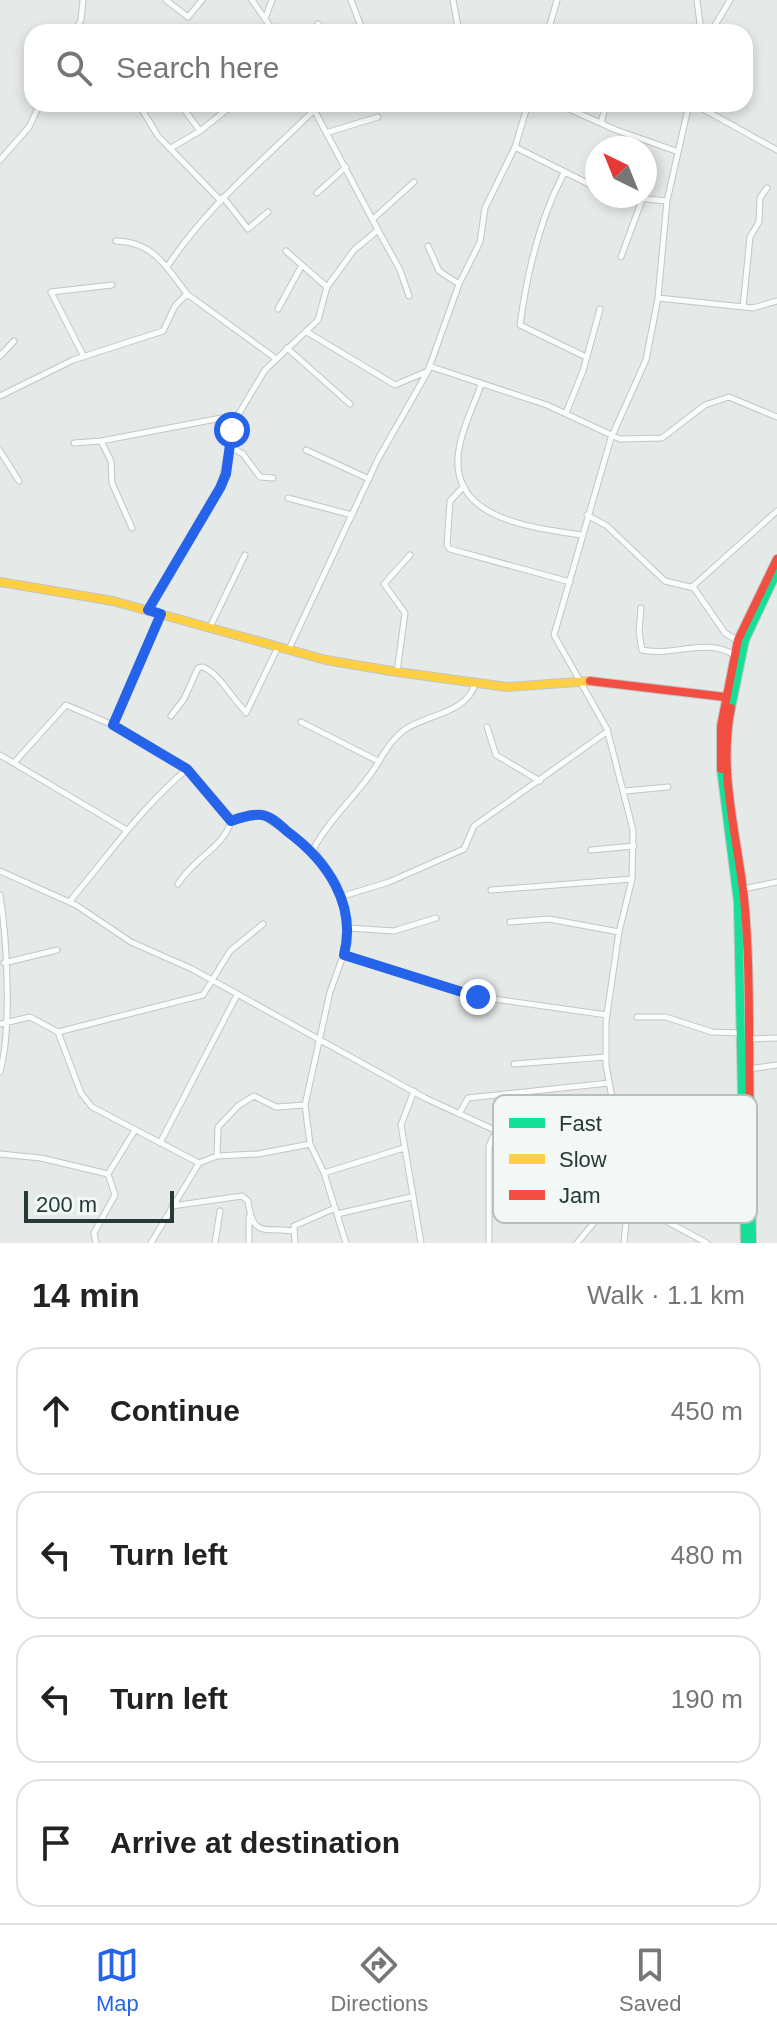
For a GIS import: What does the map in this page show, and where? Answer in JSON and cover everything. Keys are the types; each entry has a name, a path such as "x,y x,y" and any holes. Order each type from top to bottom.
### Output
{"main road":[{"path":"748,1095 749,1069 738,902 721,788 721,726 738,641 754,600 777,559"},
{"path":"747,1095 743,889 727,784 727,728 745,640 777,572"},
{"path":"0,582 52,589 148,610 288,650 397,672 507,687 579,680 725,697"},
{"path":"745,1223 745,1243"},
{"path":"751,1223 752,1243"}],"street":[{"path":"79,24 83,0"},
{"path":"166,0 188,17 202,0"},
{"path":"252,0 270,24"},
{"path":"266,16 272,0"},
{"path":"351,0 360,24"},
{"path":"453,0 458,24"},
{"path":"550,24 557,0"},
{"path":"697,0 700,24"},
{"path":"716,24 730,0"},
{"path":"0,160 29,127 36,112"},
{"path":"143,112 150,126 248,229 268,212"},
{"path":"186,112 200,131"},
{"path":"171,148 224,112"},
{"path":"167,267 181,243 307,112"},
{"path":"315,112 329,132 400,270 409,296"},
{"path":"288,650 369,479 428,368 459,284 480,242 485,208 515,147 526,112"},
{"path":"576,112 676,152"},
{"path":"601,123 604,112"},
{"path":"611,1095 606,1057 607,1015 619,932 632,879 634,846 625,791 608,731 554,635 611,438 646,360 658,298 667,201 676,152 688,112"},
{"path":"706,112 777,150"},
{"path":"329,132 378,117"},
{"path":"515,147 585,183"},
{"path":"317,193 346,167"},
{"path":"564,173 549,201 537,241 520,325 586,357"},
{"path":"373,219 414,182"},
{"path":"743,307 750,237 759,222 760,198 767,188"},
{"path":"657,201 667,201"},
{"path":"621,257 639,208"},
{"path":"148,610 220,488 238,415 275,358 307,332 322,313 327,287 354,250 378,230"},
{"path":"116,241 139,242 167,267 187,294 275,358"},
{"path":"428,246 439,271 459,284"},
{"path":"286,251 327,287"},
{"path":"278,309 302,265"},
{"path":"84,357 51,292 112,285"},
{"path":"0,396 84,357 157,335 187,294"},
{"path":"658,298 743,307 764,306 777,301"},
{"path":"566,413 600,309"},
{"path":"307,332 395,385 428,368 566,413 611,438 662,438 705,405 729,397 777,417"},
{"path":"0,356 14,341"},
{"path":"287,348 350,404"},
{"path":"481,385 459,446 458,466 472,502 486,512 581,535"},
{"path":"74,443 101,441 238,415"},
{"path":"101,441 111,461 112,483 132,528"},
{"path":"229,446 243,454 260,477 273,478"},
{"path":"306,450 369,479"},
{"path":"0,451 19,481"},
{"path":"464,486 450,501 447,545 450,549 570,582"},
{"path":"288,498 352,515"},
{"path":"692,587 777,511"},
{"path":"587,515 607,526 665,581 692,587 725,633 738,641"},
{"path":"210,627 245,555"},
{"path":"397,672 405,613 384,584 410,555"},
{"path":"641,608 639,632 642,650 708,647 723,648 734,655"},
{"path":"113,725 161,614"},
{"path":"171,716 184,699 198,668 203,667 213,673 223,689 246,712 278,647"},
{"path":"313,850 335,815 405,730 467,700 475,684"},
{"path":"14,763 66,705 73,706 103,724 113,725 187,769 231,821"},
{"path":"301,722 378,761"},
{"path":"487,727 496,755 541,781"},
{"path":"340,897 389,882 464,849 474,826 608,731"},
{"path":"0,755 125,829"},
{"path":"69,902 105,861 125,829 187,769"},
{"path":"625,791 668,787"},
{"path":"231,821 255,815 268,817 313,850 325,865 340,897 348,928 344,955 330,992 305,1105 310,1144 324,1173 346,1243"},
{"path":"178,884 189,865 223,840 231,821"},
{"path":"591,850 634,846"},
{"path":"0,871 69,902 131,942 213,981 414,1091 493,1130"},
{"path":"491,890 632,879"},
{"path":"743,889 777,882"},
{"path":"0,895 4,963 0,1072"},
{"path":"348,928 394,931 436,918"},
{"path":"510,922 549,919 619,932"},
{"path":"58,1032 196,998 209,990 230,951 263,924"},
{"path":"4,963 57,950"},
{"path":"344,955 466,995 607,1015"},
{"path":"160,1143 237,995"},
{"path":"2,1024 30,1017 58,1032 86,1101 199,1163"},
{"path":"637,1017 666,1017 712,1032 777,1038"},
{"path":"514,1064 606,1057"},
{"path":"749,1069 777,1065"},
{"path":"496,1095 609,1083"},
{"path":"414,1091 401,1125 421,1243"},
{"path":"459,1114 468,1098 493,1095"},
{"path":"217,1156 218,1127 250,1097 257,1097 276,1107 305,1105"},
{"path":"96,1243 94,1233 115,1195 108,1174 135,1130"},
{"path":"489,1243 489,1146 493,1137"},
{"path":"151,1243 199,1163 217,1156 258,1154 310,1144"},
{"path":"324,1173 404,1148"},
{"path":"0,1154 41,1158 108,1174"},
{"path":"171,1206 242,1196 248,1201 249,1243"},
{"path":"295,1243 293,1231 298,1223 336,1211 411,1197"},
{"path":"215,1243 220,1211"},
{"path":"249,1217 262,1231 293,1231"},
{"path":"577,1243 597,1223"},
{"path":"624,1223 624,1243"},
{"path":"670,1223 707,1243"}],"traffic: fast":[{"path":"731,708 745,640 777,572"},
{"path":"721,769 738,902 742,1095"},
{"path":"745,1223 745,1243"},
{"path":"752,1223 752,1243"}],"traffic: slow":[{"path":"0,582 113,601 326,660 397,672 507,687 590,681"}],"traffic: jam":[{"path":"721,769 721,726 738,640 777,559"},
{"path":"590,681 725,697"},
{"path":"731,708 728,780 746,925 750,1095"}],"route":[{"path":"232,430 226,474 148,610 161,614 113,725 187,769 231,821 255,815 268,817 313,850 325,865 344,907 348,928 344,955 450,991 478,997"}]}
